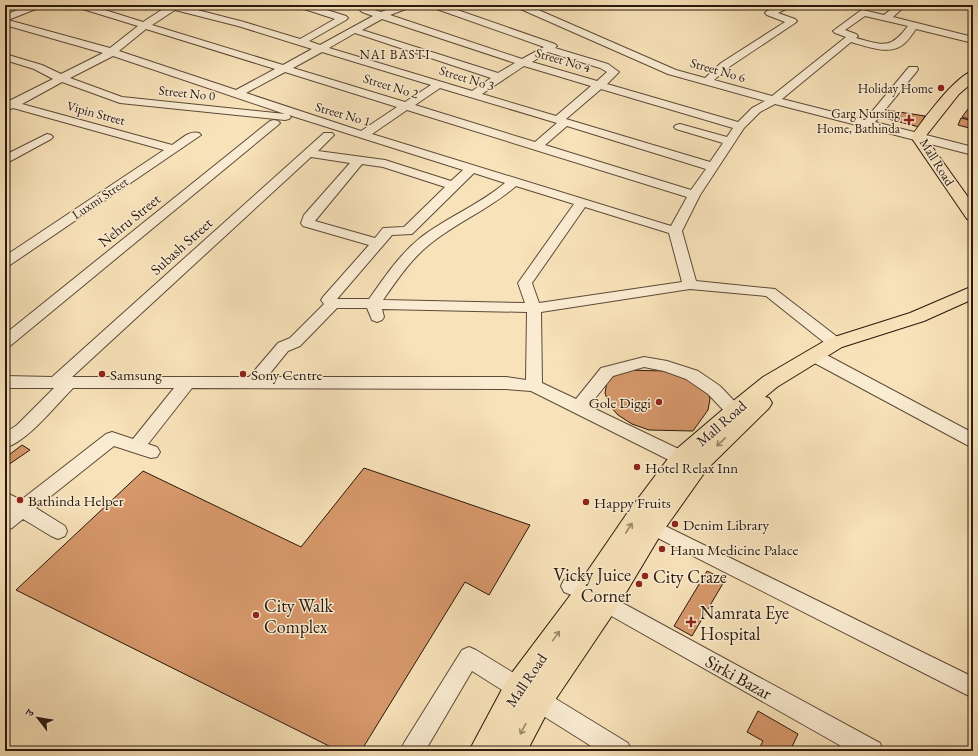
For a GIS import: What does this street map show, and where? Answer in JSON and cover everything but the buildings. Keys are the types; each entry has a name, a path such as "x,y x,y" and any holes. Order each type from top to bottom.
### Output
{"main road":[{"name":"Mall Road","path":"973,75 954,91 925,138 973,216"},
{"path":"973,84 940,123 925,138 973,195"},
{"name":"Mall Road","path":"588,594 636,518 681,458 734,411 770,382 826,353 917,317 973,292"},
{"path":"512,751 529,694 588,594 653,527 699,464 724,439 774,392 826,353 880,339 949,316 973,304"},
{"name":"Mall Road","path":"483,751 529,694"}],"street":[{"path":"5,18 38,5"},
{"name":"Street No 2","path":"79,5 694,195"},
{"name":"Street No 4","path":"300,5 354,14 380,16 524,63 740,126"},
{"path":"301,42 354,14 378,5"},
{"path":"237,94 380,16 408,5"},
{"path":"434,5 552,46 499,77 474,94"},
{"path":"524,7 544,5"},
{"path":"707,81 725,65 792,21 770,14 788,5"},
{"path":"886,18 901,5"},
{"path":"8,106 112,52 170,6"},
{"name":"Street No 3","path":"170,6 241,24 712,167"},
{"name":"Street No 6","path":"524,7 672,72 973,151"},
{"path":"690,285 675,231 694,195 740,126 756,110 774,100 854,36 838,31 863,13 973,40"},
{"name":"Street No 1","path":"5,22 112,52 315,120 675,231"},
{"path":"849,39 882,46 894,46 900,43 914,25"},
{"path":"354,30 499,77"},
{"path":"537,146 561,121 614,72 613,70 548,49"},
{"name":"Street No 0","path":"5,57 38,67 60,78 120,100 315,120"},
{"path":"868,124 913,69"},
{"path":"364,134 439,84"},
{"name":"Vipin Street","path":"8,106 173,149"},
{"name":"Nehru Street","path":"5,342 274,123"},
{"path":"680,127 730,142"},
{"name":"Subash Street","path":"5,442 23,429 62,382 328,134"},
{"name":"Luxmi Street","path":"5,262 195,135"},
{"path":"5,160 47,137"},
{"path":"308,153 385,164 454,186"},
{"path":"359,160 309,218 308,223 378,243"},
{"path":"472,168 407,231 388,232 328,300 333,303 375,311 534,308 690,285 770,292 826,353 973,441"},
{"path":"375,311 395,271 432,236 504,191 515,181"},
{"path":"534,386 534,308 525,283 582,202"},
{"path":"253,383 282,347 295,342 333,303"},
{"path":"578,408 607,372 644,362 667,366 692,376 714,390 734,411"},
{"path":"5,382 506,383 534,386 681,458"},
{"path":"5,523 112,438 143,450 187,382"},
{"path":"5,499 58,531"},
{"path":"653,527 973,688"},
{"name":"Sirki Bazar","path":"588,594 872,751"},
{"path":"412,751 469,657 620,751"}],"place":[{"name":"Holiday Home","path":"941,88"},
{"name":"Garg Nursing Home, Bathinda","path":"909,120"},
{"name":"Samsung","path":"102,374"},
{"name":"Sony Centre","path":"243,374"},
{"name":"Gole Diggi","path":"659,402"},
{"name":"Hotel Relax Inn","path":"637,467"},
{"name":"Bathinda Helper","path":"20,500"},
{"name":"Happy Fruits","path":"586,502"},
{"name":"Denim Library","path":"675,524"},
{"name":"Hanu Medicine Palace","path":"662,549"},
{"name":"City Craze","path":"645,576"},
{"name":"Vicky Juice Corner","path":"639,584"},
{"name":"City Walk Complex","path":"256,615"},
{"name":"Namrata Eye Hospital","path":"691,622"}],"district":[{"name":"NAI BASTI","path":"395,54"}]}
